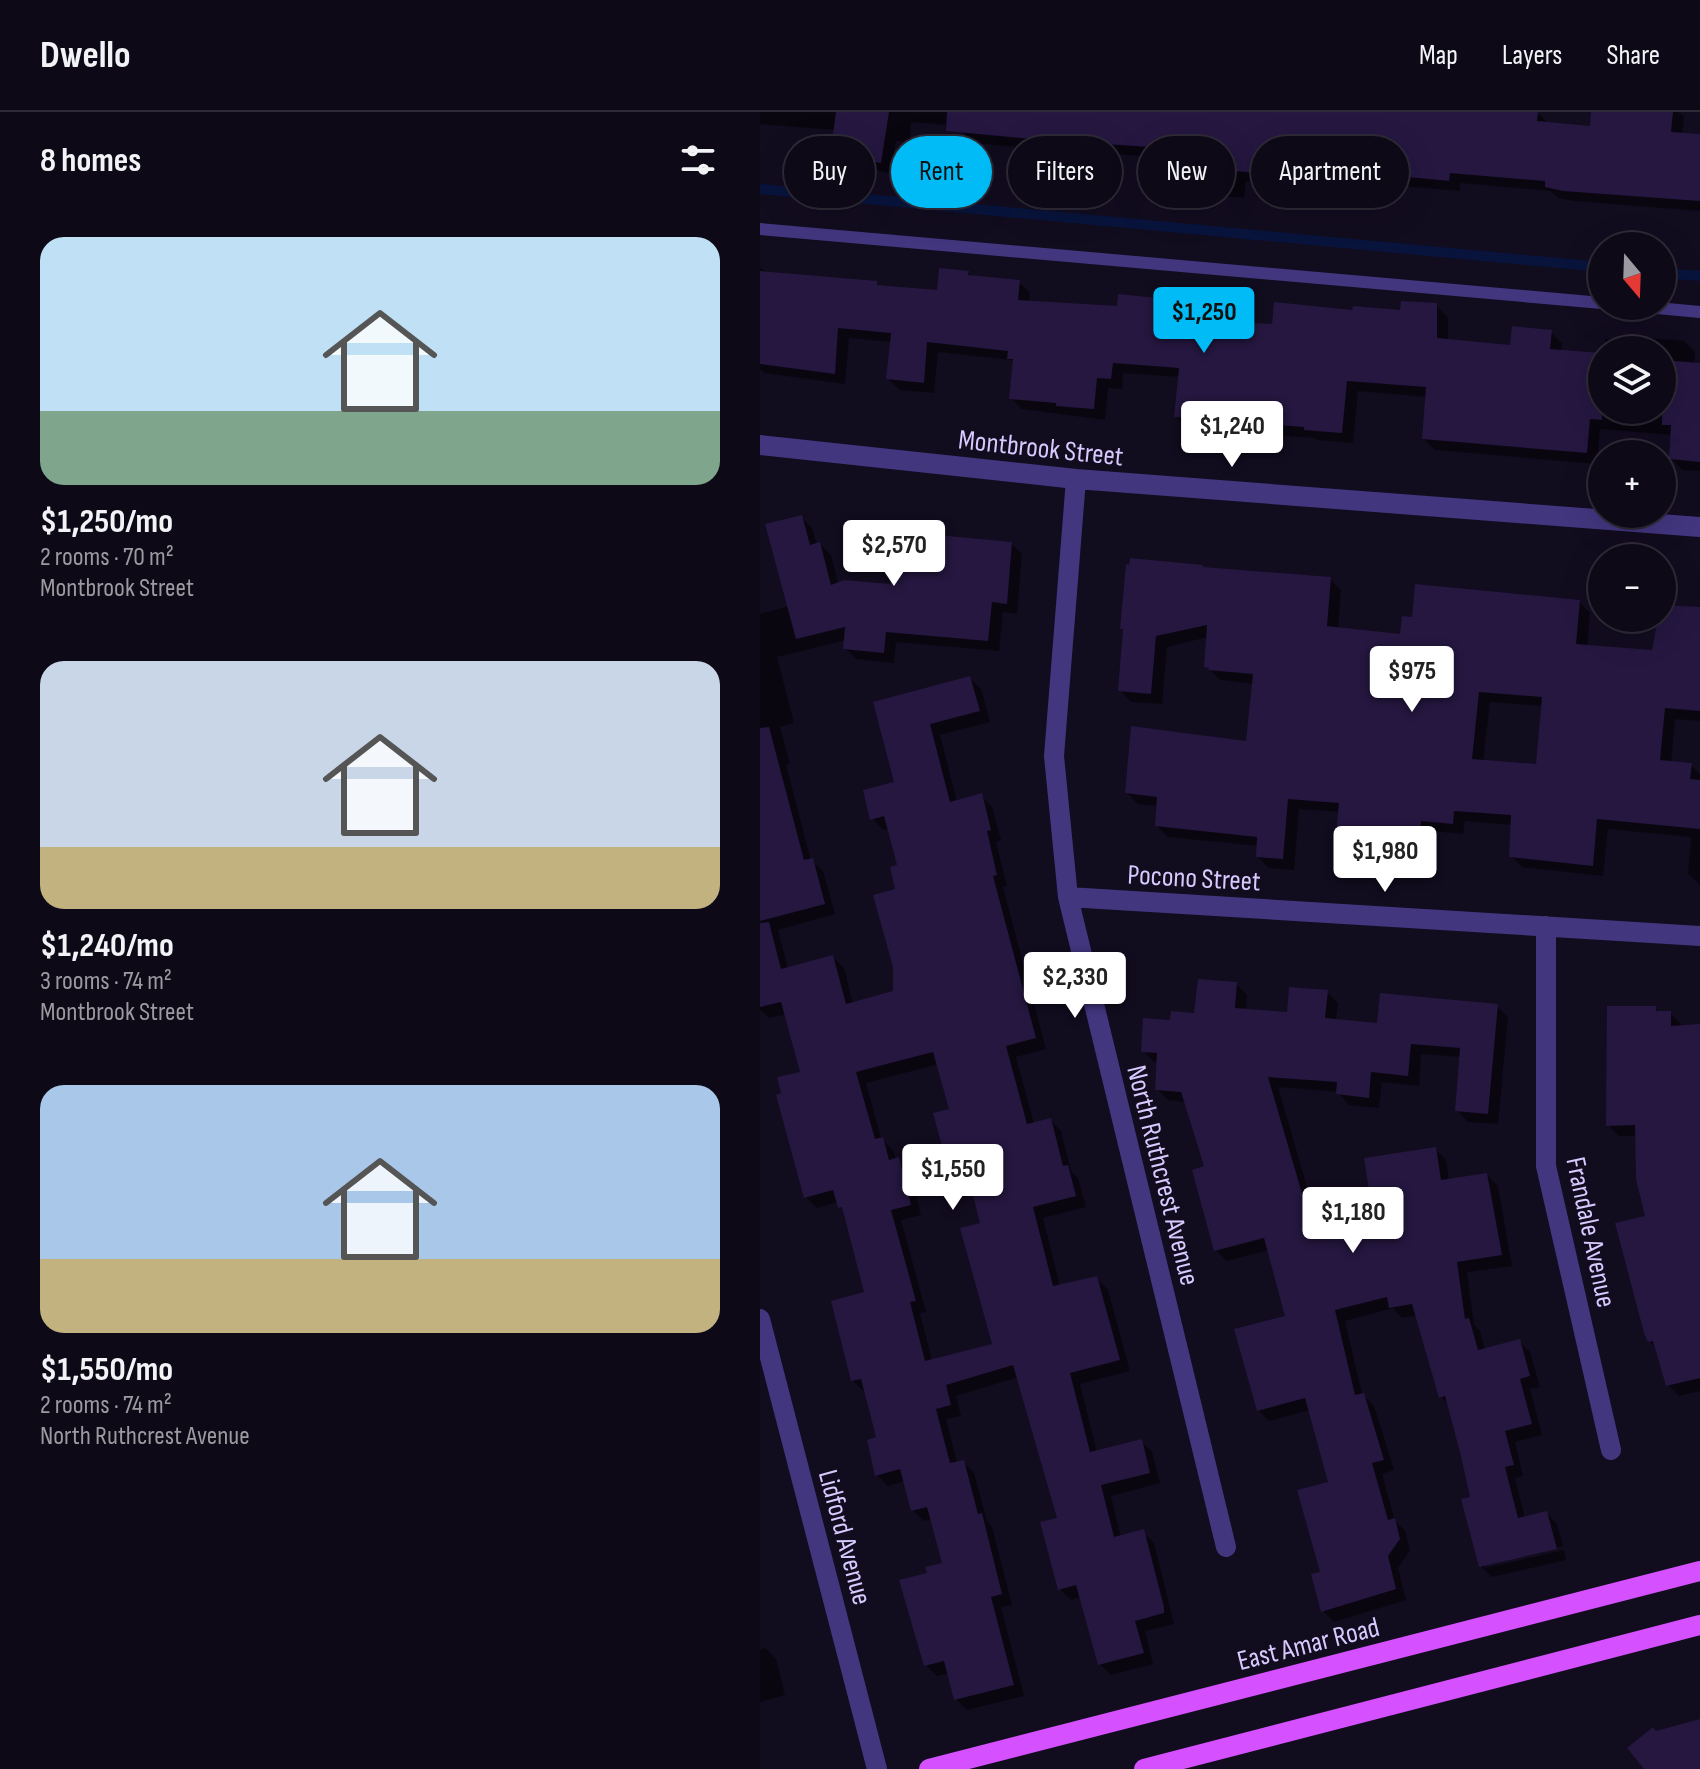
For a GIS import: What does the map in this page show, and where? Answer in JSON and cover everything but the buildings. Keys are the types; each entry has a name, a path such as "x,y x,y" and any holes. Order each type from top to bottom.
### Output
{"main road":[{"name":"East Amar Road","path":"929,1769 1700,1571"},
{"path":"1144,1769 1700,1625"}],"street":[{"name":"Montbrook Street","path":"760,445 1076,479 1700,527"},
{"name":"North Ruthcrest Avenue","path":"1076,479 1054,756 1068,897 1226,1547"},
{"name":"Pocono Street","path":"1068,897 1700,936"},
{"name":"Frandale Avenue","path":"1546,926 1546,1166 1611,1450"},
{"name":"Lidford Avenue","path":"760,1319 877,1769"}],"lane":[{"path":"760,229 1588,302"},
{"path":"1676,310 1700,312"}],"waterway":[{"path":"760,189 1588,266"},
{"path":"1676,274 1700,276"}]}
